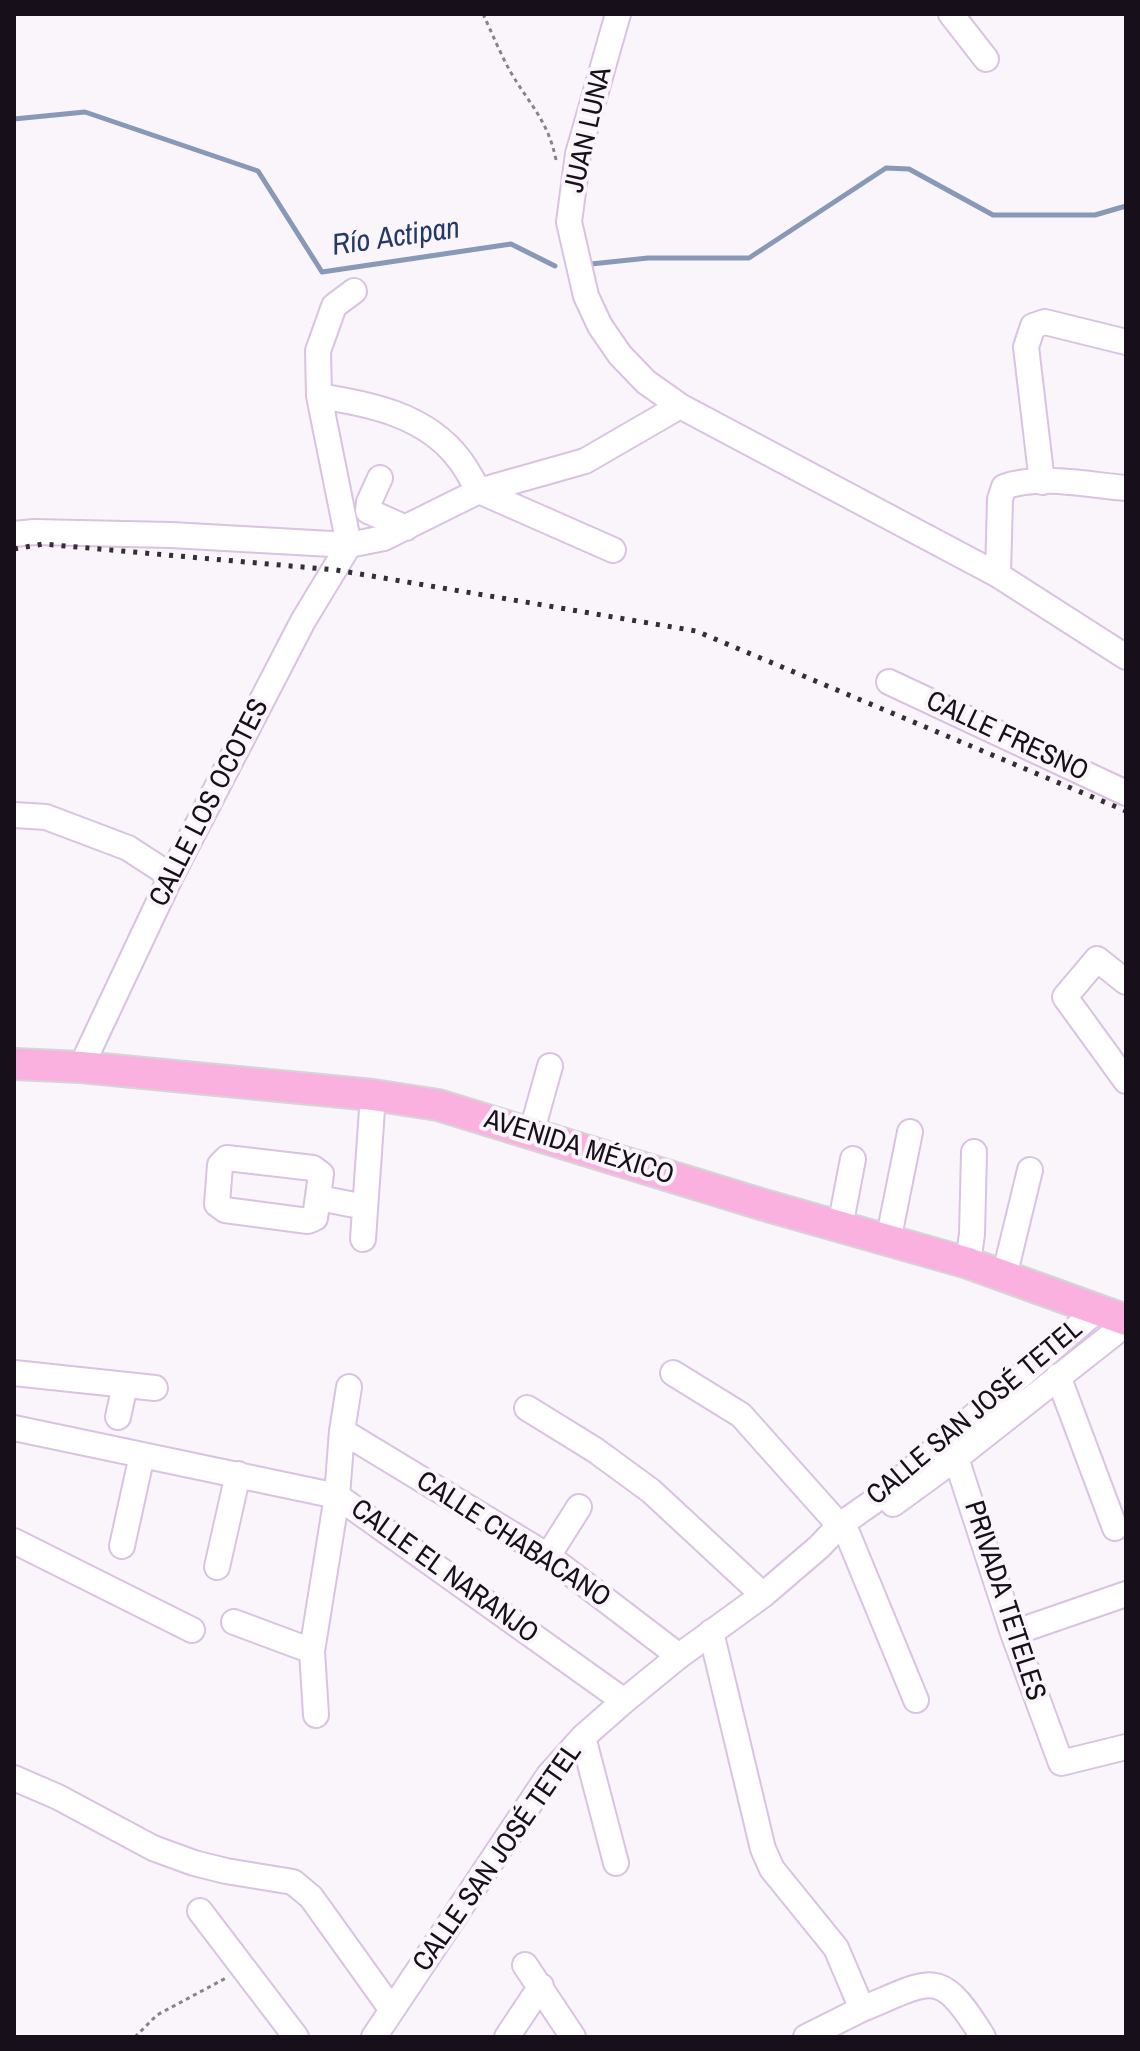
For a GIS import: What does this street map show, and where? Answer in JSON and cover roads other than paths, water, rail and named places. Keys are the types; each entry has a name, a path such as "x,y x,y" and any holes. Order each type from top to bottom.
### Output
{"main road":[{"name":"AVENIDA MÉXICO","path":"14,1064 81,1067 373,1095 438,1105 968,1263 1126,1322"}],"street":[{"name":"JUAN LUNA","path":"618,14 578,154 569,222 586,296 600,326 620,355 646,382 680,406 998,575 1126,657"},
{"path":"951,14 986,59"},
{"path":"349,545 319,396 318,351 334,306 354,291"},
{"path":"1042,482 1026,347 1033,326 1045,322 1126,342"},
{"path":"319,396 369,405 426,427 458,457 479,491 613,550"},
{"path":"14,534 171,535 349,545 395,533 479,491 585,461 680,406"},
{"path":"380,478 368,511 395,533"},
{"path":"998,575 1000,499 1004,487 1015,483 1042,482 1126,488"},
{"name":"CALLE LOS OCOTES","path":"81,1067 171,876 303,621 349,545"},
{"name":"CALLE FRESNO","path":"889,682 1126,793"},
{"path":"14,815 46,817 128,848 171,876"},
{"path":"1126,982 1097,959 1065,997 1126,1081"},
{"path":"531,1134 550,1066"},
{"path":"363,1239 373,1095"},
{"path":"888,1241 910,1132"},
{"path":"968,1263 972,1234 974,1152"},
{"path":"840,1227 853,1159"},
{"path":"1004,1277 1030,1170"},
{"path":"319,1198 365,1207"},
{"name":"CALLE SAN JOSÉ TETEL","path":"951,1448 1096,1311"},
{"name":"CALLE SAN JOSÉ TETEL","path":"378,2035 549,1775 583,1737 679,1656 763,1595 819,1547 951,1448 1058,1376 1126,1322"},
{"path":"14,1373 155,1388"},
{"path":"673,1373 741,1415 844,1530 916,1700"},
{"path":"1058,1376 1115,1528"},
{"path":"118,1417 125,1385"},
{"path":"316,1715 312,1651 337,1496 349,1387"},
{"path":"527,1408 595,1450 651,1491 763,1595"},
{"name":"CALLE EL NARANJO","path":"14,1428 337,1496 624,1701"},
{"name":"CALLE CHABACANO","path":"342,1431 548,1556 679,1656"},
{"name":"PRIVADA TETELES","path":"951,1448 1013,1633 1061,1763 1126,1747"},
{"path":"122,1546 142,1455"},
{"path":"217,1567 238,1474"},
{"path":"548,1556 579,1507"},
{"path":"14,1541 192,1630"},
{"path":"1013,1633 1126,1594"},
{"path":"234,1622 312,1651"},
{"path":"711,1632 763,1849 772,1869 836,1948 862,2009"},
{"path":"583,1737 616,1863"},
{"path":"14,1778 58,1797 153,1848 226,1871 293,1882 311,1897 392,2010"},
{"path":"200,1911 296,2037"},
{"path":"525,1965 573,2037"},
{"path":"806,2037 862,2009 924,1984 948,1989 962,2003 983,2037"},
{"path":"507,2037 541,1986"}],"waterway":[{"name":"Río Actipan","path":"14,119 85,112 258,171 322,272 511,244 555,266"},
{"name":"Río Actipan","path":"591,264 648,258 749,258 886,168 909,169 993,215 1095,215 1126,206"}],"railway":[{"path":"14,549 43,544 336,570 696,631 1126,811"}]}
